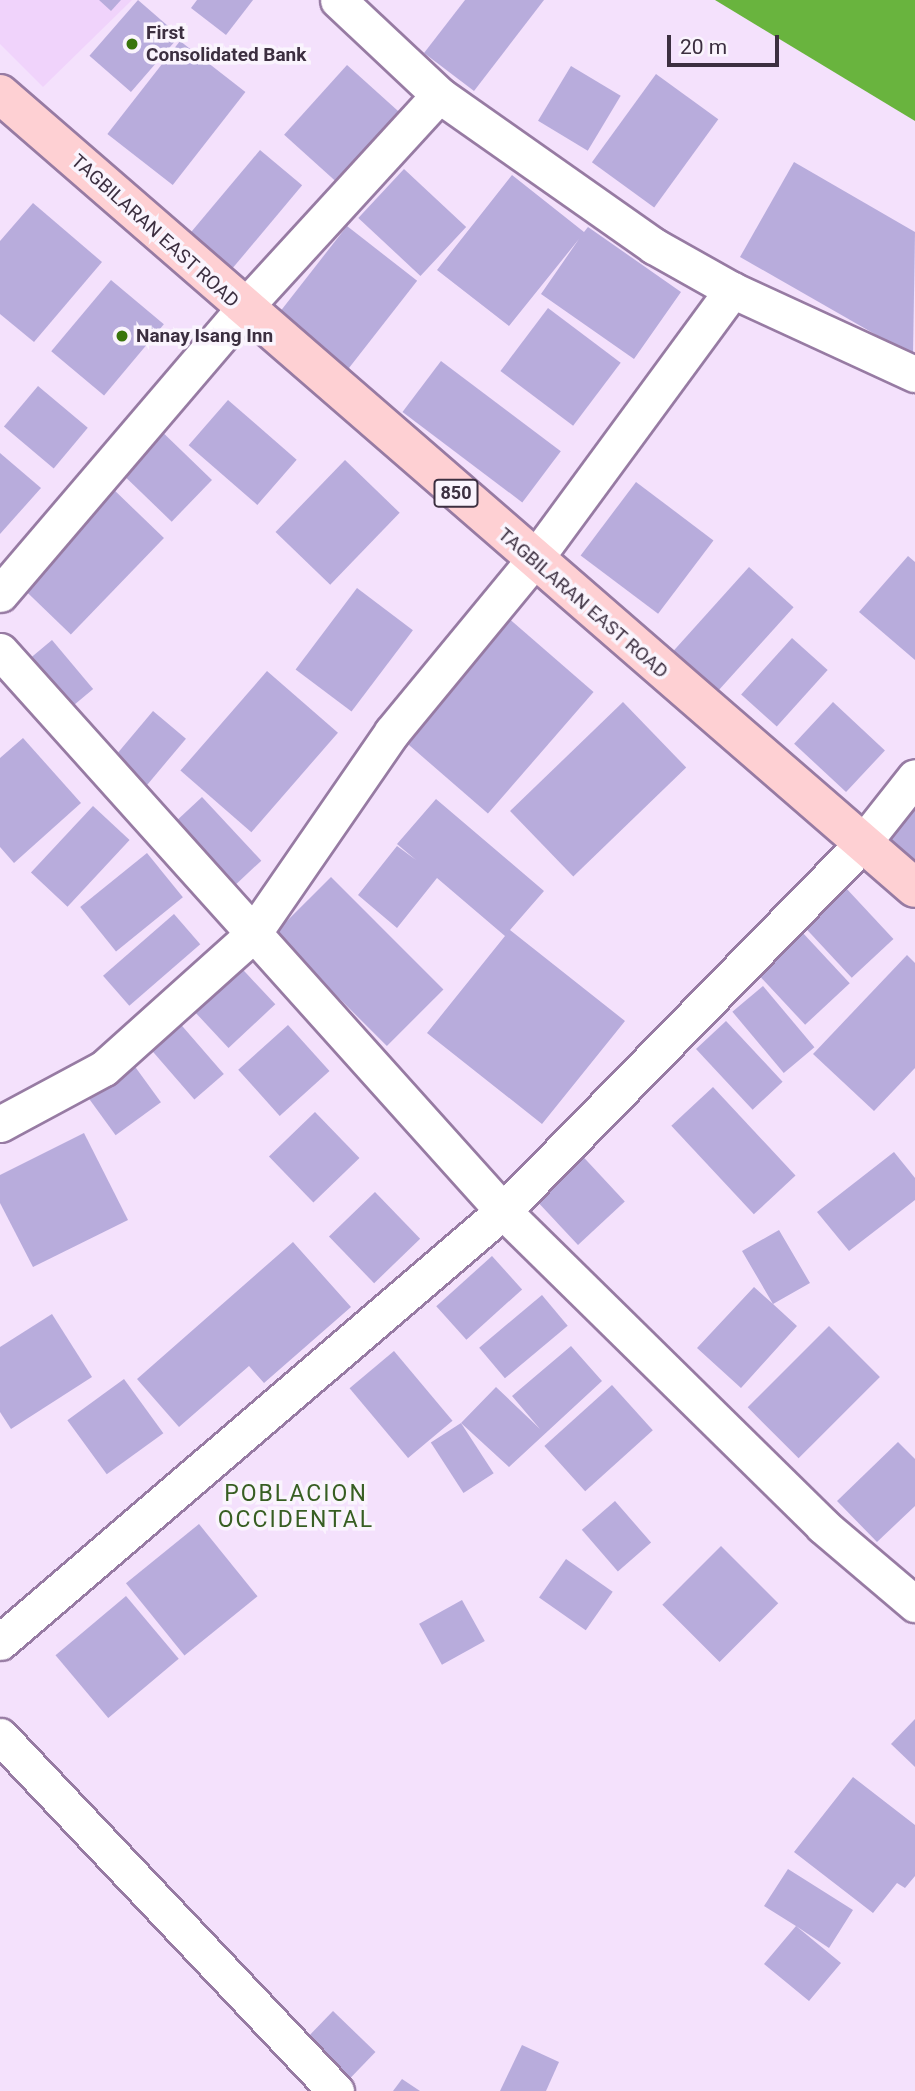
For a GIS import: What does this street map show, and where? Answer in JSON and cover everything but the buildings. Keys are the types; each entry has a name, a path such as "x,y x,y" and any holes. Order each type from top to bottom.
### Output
{"main road":[{"name":"TAGBILARAN EAST ROAD","path":"0,94 243,309 915,888"}],"street":[{"path":"338,0 439,96 654,246 732,290 915,374"},
{"path":"0,594 243,309 439,96"},
{"path":"0,1124 104,1068 252,935 393,732 534,560 732,290"},
{"path":"0,651 252,935 503,1211 823,1526 915,1604"},
{"path":"0,1642 503,1211 862,844 915,777"},
{"path":"0,1736 336,2091"}],"shaded area":[{"path":"0,0 132,0 43,87 0,44"},
{"path":"715,0 915,0 915,121"}],"place":[{"name":"First Consolidated Bank","path":"132,44"},
{"name":"Nanay Isang Inn","path":"122,336"}],"district":[{"name":"POBLACION OCCIDENTAL","path":"296,1507"}]}
